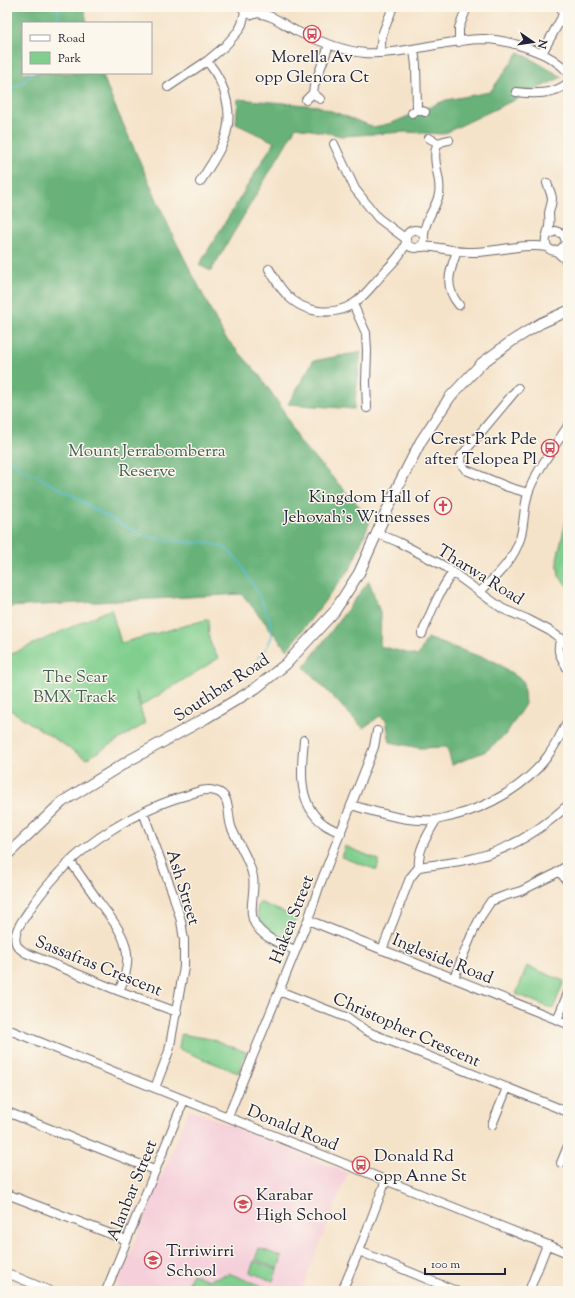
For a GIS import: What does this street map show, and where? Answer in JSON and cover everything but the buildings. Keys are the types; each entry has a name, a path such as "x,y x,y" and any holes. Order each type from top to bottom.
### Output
{"main road":[{"name":"Southbar Road","path":"9,854 62,802 130,760 238,699 259,686 286,664 334,612 359,574 398,486 421,441 450,397 488,358 541,323 568,311"}],"street":[{"path":"380,53 382,35 393,7"},
{"path":"459,42 459,28 467,7"},
{"path":"542,53 562,19 563,13 561,7"},
{"path":"168,87 225,46 254,10 269,15 295,30 329,45 364,53 414,50 483,39 514,43 542,53 559,63 568,72"},
{"path":"306,100 313,93 314,86 329,45"},
{"path":"414,50 418,111"},
{"path":"200,182 222,144 229,122 229,111 224,90 207,60"},
{"path":"516,92 529,94 547,92 562,87 568,82"},
{"path":"313,93 320,99"},
{"path":"429,138 438,143 449,140"},
{"path":"398,256 421,242 427,220 439,195 435,161 438,143"},
{"path":"334,144 355,189 378,218 394,229 406,240 410,247 421,242"},
{"path":"547,182 552,197 548,236 550,249 562,251"},
{"path":"269,269 286,294 295,302 308,309 323,312 332,311 354,304 398,256 405,246 408,233 414,231 427,220"},
{"path":"394,229 402,232 414,231 422,233 421,242"},
{"path":"421,242 428,246 457,251 489,252 536,245 558,231 566,235 565,244 562,251 568,262"},
{"path":"457,251 449,278 452,297 459,305"},
{"path":"354,304 366,333 367,408"},
{"path":"518,388 460,456 460,460 461,465 466,470 508,487 528,493"},
{"path":"480,592 502,570 513,556 520,539 528,493 540,469 568,426"},
{"name":"Tharwa Road","path":"377,533 420,553 453,572 503,609 528,619 561,638 568,644"},
{"path":"422,634 443,585 453,572"},
{"path":"561,638 559,644 559,654 568,670"},
{"path":"351,805 395,817 436,820 482,806 502,796 521,783 536,770 547,757 568,720"},
{"name":"Hakea Street","path":"228,1116 308,920 319,887 374,747 377,732"},
{"path":"304,740 301,766 303,794 313,812 324,824 341,833"},
{"name":"Sassafras Crescent","path":"177,1012 119,991 26,953 16,945 15,938 17,931 32,906 50,882 85,848 110,830 143,812 203,790 213,790 221,793 227,801 229,820 252,871 254,883 252,907 253,920 256,926 266,937 295,950"},
{"path":"382,950 410,878 419,867 476,858 497,850 539,828 568,805"},
{"name":"Ash Street","path":"143,812 173,894 181,921 184,940 184,967 177,1012 169,1051 155,1088"},
{"path":"419,867 418,859 425,840 436,820"},
{"path":"70,862 108,914 121,933 125,942 127,968 119,991"},
{"path":"454,978 472,934 491,901 521,891 568,865"},
{"path":"559,871 568,882"},
{"name":"Ingleside Road","path":"308,920 568,1024"},
{"name":"Christopher Crescent","path":"279,991 348,1018 373,1034 568,1112"},
{"path":"557,1020 568,993"},
{"name":"Donald Road","path":"7,1028 568,1253"},
{"path":"492,1125 507,1088"},
{"name":"Alanbar Street","path":"106,1291 154,1170 184,1100"},
{"path":"7,1112 154,1170"},
{"path":"561,1163 568,1146"},
{"path":"342,1291 386,1180"},
{"path":"7,1194 126,1240"},
{"path":"529,1291 548,1245"},
{"path":"359,1251 456,1291"},
{"path":"7,1273 50,1291"}],"shaded area":[{"name":"Karabar High School","path":"189,1109 348,1173 301,1291 115,1291"}],"green space":[{"name":"Mount Jerrabomberra Reserve","path":"7,7 84,7 87,22 22,22 22,74 102,74 111,97 174,238 224,336 257,372 282,408 298,440 371,519 351,567 287,650 242,594 7,607"},
{"path":"519,52 562,77 443,134 405,132 342,136 296,127 211,271 199,265 274,142 236,124 238,99 318,106 374,127 392,123 446,100 490,92"},
{"path":"361,352 354,409 288,404 313,361"},
{"path":"568,513 568,587 559,576 557,559"},
{"path":"369,581 381,615 380,646 418,656 427,638 496,662 523,681 525,704 506,734 486,751 452,765 447,747 419,748 390,742 386,720 380,716 363,728 304,667"},
{"name":"The Scar BMX Track","path":"111,609 121,643 209,619 210,640 219,658 141,706 135,689 145,724 86,759 7,708 7,656"},
{"path":"345,846 379,860 377,870 341,857"},
{"path":"259,902 298,918 288,940 277,936 264,927 257,913"},
{"path":"527,966 564,981 553,1009 516,994"},
{"path":"181,1034 211,1039 246,1052 238,1073 179,1049"},
{"path":"259,1248 282,1257 278,1269 255,1259"},
{"path":"254,1261 277,1270 273,1281 250,1272"},
{"path":"228,1273 274,1291 186,1291 192,1274 209,1280 224,1275 227,1276"}],"waterway":[{"path":"57,22 59,7"},
{"path":"7,91 23,82 31,74"},
{"path":"7,460 13,462 25,471 35,474 45,481 69,493 139,534 166,540 195,543 208,542 227,549 239,561 258,594 270,619 272,636 267,647 258,658"}],"place":[{"name":"Morella Av opp Glenora Ct","path":"312,34"},
{"name":"Crest Park Pde after Telopea Pl","path":"550,448"},
{"name":"Kingdom Hall of Jehovah's Witnesses","path":"443,506"},
{"name":"Donald Rd opp Anne St","path":"361,1165"},
{"name":"Karabar High School","path":"243,1204"},
{"name":"Tirriwirri School","path":"153,1260"}]}
